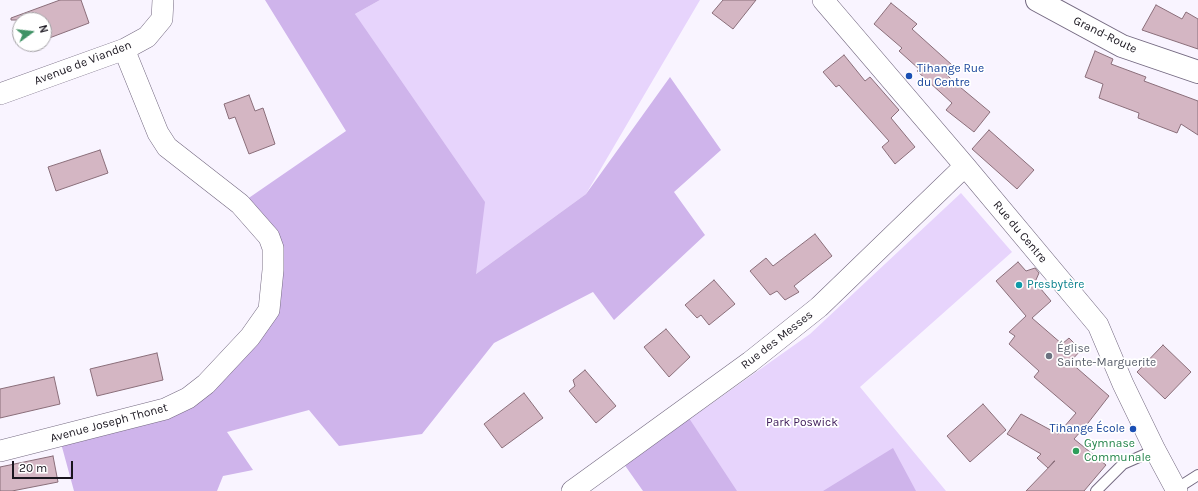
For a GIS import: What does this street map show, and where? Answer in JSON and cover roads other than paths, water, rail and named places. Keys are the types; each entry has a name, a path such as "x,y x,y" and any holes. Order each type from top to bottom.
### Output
{"street":[{"name":"Avenue de Vianden","path":"0,94 125,49 148,37 162,19 163,0"},
{"name":"Rue du Centre","path":"823,0 1098,325 1123,384 1155,450 1177,490"},
{"name":"Grand-Route","path":"1037,0 1122,46 1198,72"},
{"name":"Avenue Joseph Thonet","path":"0,451 165,409 188,398 206,384 250,337 269,310 274,248 269,237 240,204 167,147 158,133 125,49"},
{"name":"Rue des Messes","path":"572,491 750,362 819,307 965,166"}],"lane":[{"path":"1096,491 1123,464 1155,450"},
{"path":"1177,490 1198,475"}],"place":[{"name":"Tihange Rue du Centre","path":"909,76"},
{"name":"Presbytère","path":"1019,285"},
{"name":"Église Sainte-Marguerite","path":"1049,356"},
{"name":"Tihange École","path":"1133,429"},
{"name":"Gymnase Communale","path":"1076,451"}],"park label":[{"name":"Park Poswick","path":"802,423"}]}
